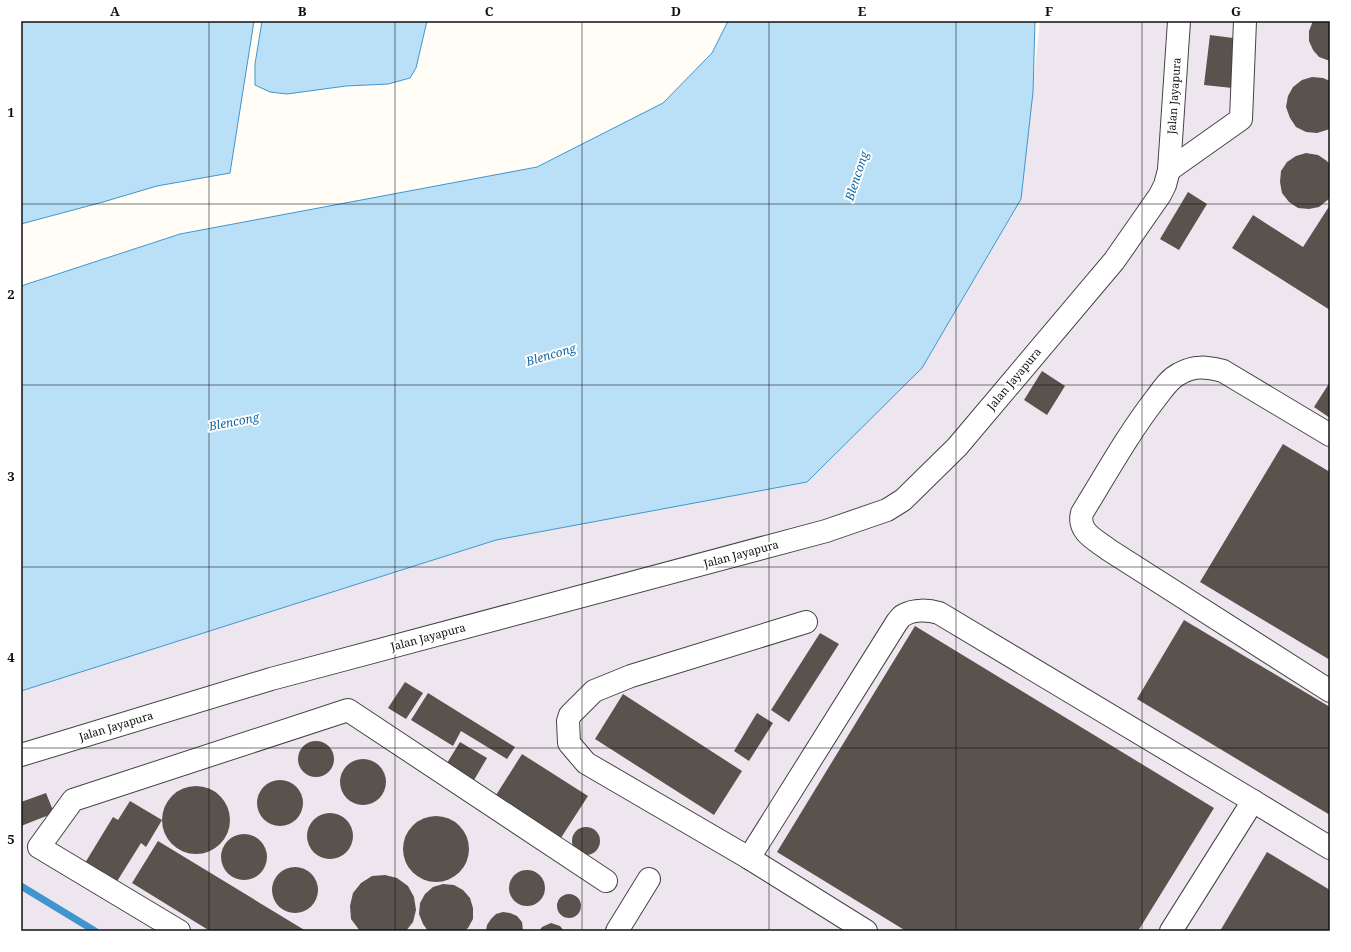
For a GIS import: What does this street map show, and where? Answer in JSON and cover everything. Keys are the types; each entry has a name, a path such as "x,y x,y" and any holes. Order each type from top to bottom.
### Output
{"lane":[{"name":"Jalan Jayapura","path":"21,754 271,679 826,531 887,510 903,500 957,447 1114,261 1160,195 1165,185 1169,170 1179,21"},
{"path":"1169,170 1241,119 1245,21"},
{"path":"1330,435 1223,371 1208,367 1194,368 1178,374 1167,384 1143,415 1082,513 1081,518 1085,533 1109,550 1330,691"},
{"path":"749,858 897,622 903,615 929,610 939,613 1330,848"},
{"path":"806,622 631,676 594,691 570,715 568,721 569,743 586,763 749,858 866,931"},
{"path":"179,931 39,847 73,800 348,710 606,882"},
{"path":"1171,931 1253,801"},
{"path":"617,931 649,879"}],"shaded area":[{"path":"1040,21 1330,21 1330,931 21,931 21,691 496,540 807,482 1021,199"}],"water":[{"path":"21,21 254,21 230,173 157,186 21,224"},
{"path":"262,21 427,21 416,68 410,78 388,84 346,86 287,94 270,92 255,85 255,64"},
{"name":"Blencong","path":"728,21 1035,21 1033,92 1021,199 922,368 807,482 496,540 21,691 21,286 180,234 537,167 663,103 712,53"}],"building":[{"path":"1313,21 1330,21 1330,61 1319,57 1313,50 1309,41 1309,31"},
{"path":"1210,35 1248,40 1242,89 1204,85"},
{"path":"1312,77 1323,78 1330,81 1330,129 1317,133 1306,132 1296,127 1290,118 1286,107 1288,96 1293,87 1302,80"},
{"path":"1306,153 1318,155 1330,165 1330,198 1319,207 1309,209 1298,208 1289,202 1282,193 1280,182 1281,171 1287,162 1296,156"},
{"path":"1188,192 1207,204 1179,250 1160,239"},
{"path":"1330,205 1330,310 1232,248 1253,215 1303,247"},
{"path":"1042,371 1065,386 1047,415 1024,400"},
{"path":"1330,382 1330,418 1314,407"},
{"path":"1283,444 1330,472 1330,660 1200,582"},
{"path":"1184,620 1330,707 1330,815 1137,699"},
{"path":"915,626 1214,808 1138,931 906,931 777,852"},
{"path":"820,633 839,644 789,722 771,710"},
{"path":"405,682 423,693 406,719 388,708"},
{"path":"428,693 515,747 507,759 461,731 453,746 411,720"},
{"path":"623,694 742,771 714,815 595,739"},
{"path":"757,713 773,723 749,761 734,751"},
{"path":"316,741 329,746 334,759 329,772 316,777 303,772 298,759 303,746"},
{"path":"460,742 487,758 474,780 447,763"},
{"path":"522,754 588,796 557,844 491,803"},
{"path":"358,759 368,759 376,763 382,769 386,777 386,787 382,795 376,801 368,805 358,805 350,801 344,795 340,787 340,777 344,769 350,763"},
{"path":"275,780 285,780 293,784 299,790 303,798 303,808 299,816 293,822 285,826 275,826 267,822 261,816 257,808 257,798 261,790 267,784"},
{"path":"196,786 209,789 220,796 227,807 230,820 227,833 220,844 209,851 196,854 183,851 172,844 165,833 162,820 165,807 172,796 183,789"},
{"path":"46,793 54,813 21,826 21,802"},
{"path":"130,801 162,820 146,847 141,843 116,883 85,863 113,817 118,820"},
{"path":"325,813 335,813 343,817 349,823 353,831 353,841 349,849 343,855 335,859 325,859 317,855 311,849 307,841 307,831 311,823 317,817"},
{"path":"436,816 449,819 459,826 466,836 469,849 466,862 459,872 449,879 436,882 423,879 413,872 406,862 403,849 406,836 413,826 423,819"},
{"path":"586,827 596,831 600,841 596,851 586,855 576,851 572,841 576,831"},
{"path":"239,834 249,834 257,838 263,844 267,852 267,862 263,870 257,876 249,880 239,880 231,876 225,870 221,862 221,852 225,844 231,838"},
{"path":"158,841 306,931 210,931 132,883"},
{"path":"1267,852 1330,890 1330,931 1220,931"},
{"path":"290,867 300,867 308,871 314,877 318,885 318,895 314,903 308,909 300,913 290,913 282,909 276,903 272,895 272,885 276,877 282,871"},
{"path":"531,870 540,875 544,881 544,895 540,901 531,906 523,906 514,901 510,895 509,884 514,875 520,871"},
{"path":"385,875 397,878 408,886 414,897 416,910 413,922 406,931 360,931 351,919 350,906 353,893 361,883 372,876"},
{"path":"443,884 454,885 463,890 470,898 473,908 473,919 468,928 464,931 428,931 423,924 419,914 420,903 425,894 433,887"},
{"path":"569,894 578,897 581,906 578,915 569,918 560,915 557,906 560,897"},
{"path":"503,912 517,916 522,922 523,931 486,931 487,925 491,919 496,914"},
{"path":"551,923 560,926 564,931 539,931 542,927"}],"waterway":[{"path":"21,886 95,931"}]}
